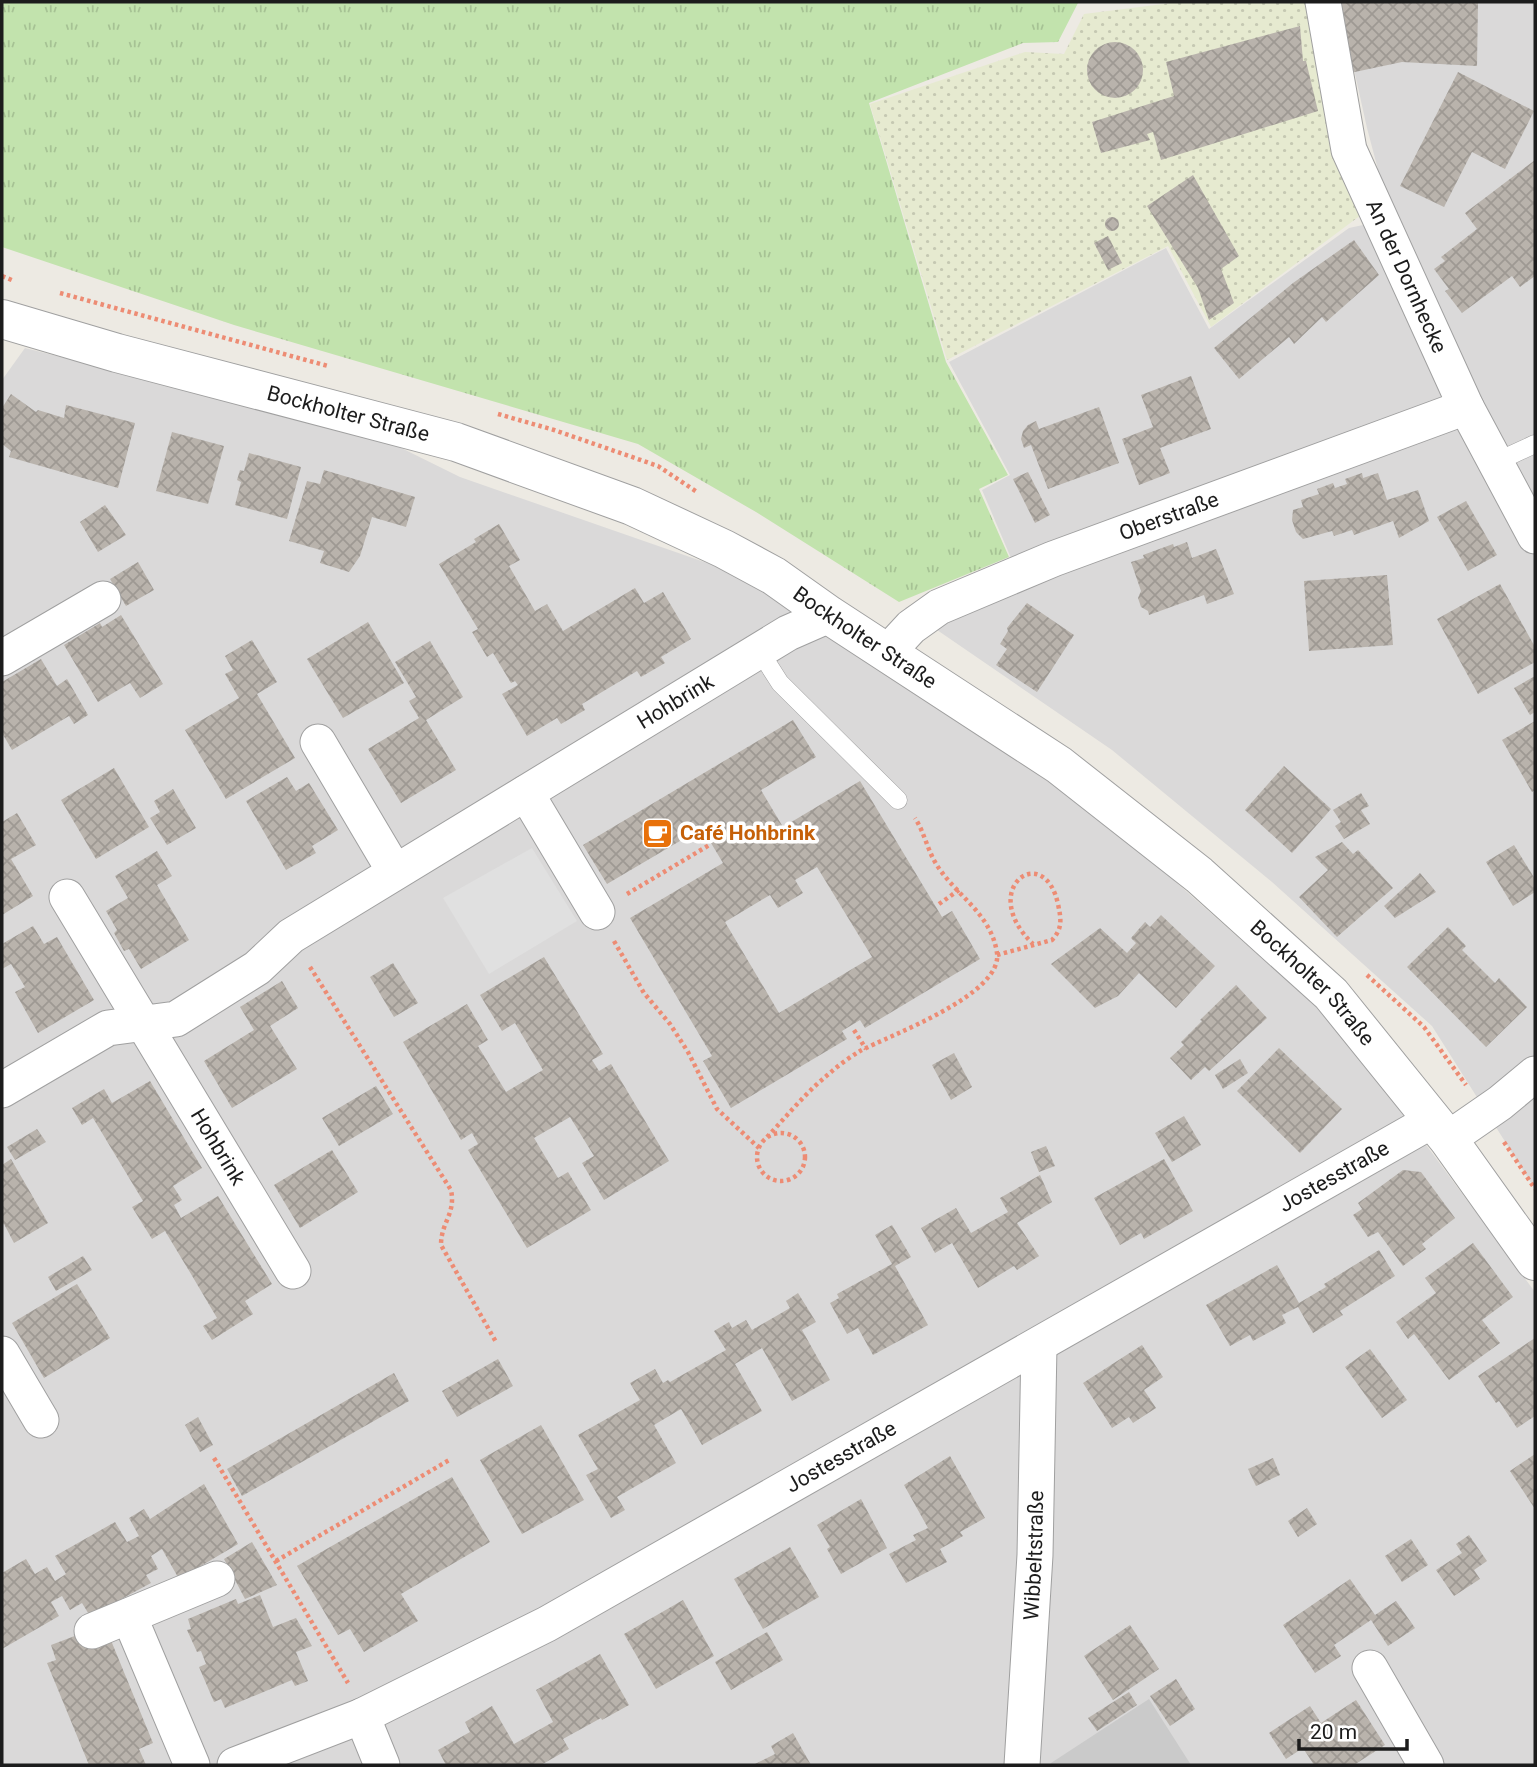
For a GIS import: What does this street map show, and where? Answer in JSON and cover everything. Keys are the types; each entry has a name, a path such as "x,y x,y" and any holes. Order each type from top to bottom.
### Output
{"street":[{"name":"An der Dornhecke","path":"1324,2 1349,150 1466,407 1535,536"},
{"name":"Bockholter Straße","path":"2,320 456,442 632,506 713,543 774,576 829,615 1059,765 1199,874 1331,994 1441,1129 1535,1261"},
{"name":"Oberstraße","path":"887,653 911,626 939,607 1053,559 1466,407"},
{"path":"2,658 103,599"},
{"name":"Hohbrink","path":"2,1090 108,1028 176,1019 257,968 291,936 759,650 788,633 829,615"},
{"path":"318,742 396,872"},
{"path":"526,793 597,912"},
{"name":"Hohbrink","path":"67,898 293,1271"},
{"name":"Jostesstraße","path":"235,1765 362,1716 547,1625 1038,1346 1441,1129 1500,1103 1535,1074"},
{"name":"Wibbeltstraße","path":"1022,1765 1035,1555 1038,1346"},
{"path":"2,1353 41,1420"},
{"path":"92,1631 217,1579"},
{"path":"130,1616 192,1765"},
{"path":"1370,1668 1426,1765"},
{"path":"362,1716 382,1765"}],"lane":[{"path":"1496,462 1535,444"},
{"path":"759,650 780,683 898,800"}],"path":[{"path":"767,1137 775,1133 785,1133 798,1140 805,1153 803,1169 792,1180 777,1182 769,1179 759,1168 759,1148 767,1137 828,1074 866,1049 928,1020 968,995 992,971 997,956 990,930 977,909 934,861 912,812 898,800"},
{"path":"711,844 597,912 644,993 670,1024 688,1052 717,1109 759,1148"},
{"path":"997,956 1052,940 1058,933 1062,921 1056,895 1042,877 1031,873 1019,877 1013,884 1011,895 1018,927 1033,944"},
{"path":"939,904 959,890"},
{"path":"291,936 451,1190 454,1203 441,1234 442,1245 496,1342"},
{"path":"854,1030 866,1049"},
{"path":"214,1458 354,1692 362,1716"},
{"path":"276,1561 451,1459"}],"shaded area":[{"path":"1339,2 1535,2 1535,1189 1432,1026 1272,882 1112,750 905,608 1011,558 982,490 1010,475 949,362 1166,248 1209,329 1349,228 1391,219 1367,128"},
{"path":"25,348 379,437 460,477 733,572 829,633 1108,822 1318,1008 1401,1111 1535,1292 1535,1765 2,1765 2,380"},
{"path":"532,848 577,921 489,974 443,898"},
{"path":"1149,1699 1191,1765 1050,1765 1051,1763"}],"green space":[{"path":"2,2 1087,2 1078,3 1058,42 1023,43 869,103 946,362 1008,475 979,489 1009,557 899,602 756,512 638,444 234,325 2,247"},
{"path":"1179,2 1312,2 1361,215 1211,327 1168,246 947,360 870,104 1025,52 1064,54 1084,14"}],"building":[{"path":"1338,2 1478,2 1477,66 1402,62 1350,73"},
{"path":"1300,26 1303,61 1306,61 1318,111 1161,160 1153,132 1147,134 1150,140 1101,153 1092,122 1174,96 1166,62"},
{"path":"1110,42 1120,42 1135,50 1141,59 1141,81 1135,90 1120,98 1110,98 1092,86 1087,75 1087,65 1099,47"},
{"path":"1458,72 1534,111 1505,169 1472,152 1444,207 1400,186"},
{"path":"1535,160 1535,276 1520,287 1512,276 1462,313 1445,291 1449,289 1434,269 1445,261 1441,257 1477,229 1465,213"},
{"path":"1193,175 1239,256 1221,269 1234,303 1209,320 1198,288 1147,206"},
{"path":"1109,217 1115,217 1119,224 1115,231 1109,231 1105,227 1105,221"},
{"path":"1108,236 1122,263 1108,270 1094,243"},
{"path":"1354,240 1379,275 1326,322 1322,317 1294,344 1289,337 1239,379 1214,348 1293,283"},
{"path":"1191,376 1211,429 1160,448 1170,473 1139,485 1122,439 1153,427 1141,395"},
{"path":"11,394 36,412 38,410 64,418 66,405 135,423 118,488 9,457 11,451 2,444 2,408"},
{"path":"1099,407 1119,463 1048,489 1031,445 1024,448 1021,439 1023,431 1036,421 1039,429"},
{"path":"172,432 224,446 208,504 156,491"},
{"path":"249,453 301,467 287,519 235,505 241,482 237,480 240,470 244,471"},
{"path":"324,470 415,497 406,527 372,517 360,556 349,572 320,563 324,551 289,541 307,481 320,484"},
{"path":"1028,472 1050,515 1035,523 1013,479"},
{"path":"1362,473 1363,478 1378,473 1387,500 1418,490 1429,521 1399,538 1393,521 1354,535 1352,530 1334,536 1332,531 1303,539 1296,532 1292,520 1293,510 1303,507 1301,500 1319,494 1317,489 1333,483 1335,488 1347,484 1345,479"},
{"path":"1466,501 1497,555 1468,571 1437,517"},
{"path":"105,505 126,535 98,552 80,522"},
{"path":"499,524 520,560 509,566 535,611 547,604 563,631 635,588 644,603 663,592 691,639 661,657 665,663 641,677 637,671 582,704 585,710 561,724 557,718 527,736 502,694 518,685 515,681 511,683 493,653 487,657 472,632 478,629 439,564 476,542 474,539"},
{"path":"1187,542 1192,558 1216,549 1234,594 1207,604 1204,595 1149,615 1148,611 1141,607 1138,598 1141,591 1131,562 1173,544 1174,547"},
{"path":"138,562 154,590 126,606 110,579"},
{"path":"1387,575 1393,645 1309,651 1304,581"},
{"path":"1500,584 1535,647 1535,662 1478,694 1437,619"},
{"path":"1027,603 1074,635 1037,692 996,665 1007,649 1000,644 1008,631 1007,628"},
{"path":"121,615 163,684 140,698 130,683 98,702 64,645 100,623 102,627"},
{"path":"368,622 404,683 343,718 307,659"},
{"path":"252,640 277,682 257,694 295,758 226,799 185,730 239,698 225,674 233,670 225,656"},
{"path":"430,641 463,697 426,720 456,770 401,803 368,749 419,718 409,701 416,697 395,662"},
{"path":"41,659 57,686 67,679 88,715 74,724 69,716 12,750 2,733 2,682"},
{"path":"1535,676 1535,712 1530,715 1514,688"},
{"path":"793,720 816,757 761,790 783,827 860,781 942,917 952,911 980,959 865,1028 860,1020 842,1031 847,1039 731,1108 703,1061 712,1056 630,918 723,863 702,828 607,884 583,845","holes":["817,867 872,957 779,1013 725,922 770,895 778,908 803,893 795,880"]},
{"path":"1535,721 1535,790 1532,792 1502,740"},
{"path":"1284,766 1331,809 1292,853 1245,810"},
{"path":"114,768 149,827 96,859 61,800"},
{"path":"287,777 296,791 309,783 338,830 312,846 316,853 286,870 246,801"},
{"path":"173,789 196,828 167,845 150,818 160,812 154,801"},
{"path":"1361,793 1369,806 1361,810 1370,824 1344,839 1335,826 1341,822 1333,810"},
{"path":"17,813 36,845 11,859 33,896 2,915 2,822"},
{"path":"1342,842 1353,854 1358,850 1393,888 1337,937 1299,897 1328,870 1315,857"},
{"path":"1514,845 1535,879 1535,892 1513,906 1486,862"},
{"path":"157,851 172,876 157,885 189,940 141,969 129,949 124,951 114,933 117,930 106,911 128,898 115,876"},
{"path":"1420,873 1436,892 1395,918 1384,906"},
{"path":"1161,915 1215,966 1176,1008 1139,973 1118,996 1095,1008 1051,964 1100,928 1127,953 1136,943 1131,938 1145,922 1150,927"},
{"path":"33,926 44,944 57,937 94,1000 38,1033 15,992 25,987 11,964 2,969 2,944"},
{"path":"1448,927 1466,946 1462,950 1495,983 1499,978 1527,1007 1486,1047 1407,967"},
{"path":"544,957 603,1054 592,1060 599,1071 611,1064 669,1161 604,1200 582,1163 594,1156 570,1117 534,1138 558,1178 568,1172 591,1210 527,1248 468,1150 478,1144 472,1133 461,1140 403,1042 467,1004 488,1040 478,1046 506,1092 543,1070 515,1023 502,1031 480,995"},
{"path":"393,963 418,1003 394,1017 370,977"},
{"path":"282,981 298,1008 270,1026 297,1069 232,1108 204,1061 254,1030 240,1007"},
{"path":"1236,985 1267,1018 1209,1071 1205,1067 1191,1080 1170,1058 1184,1045 1181,1042 1202,1021 1200,1020"},
{"path":"1279,1048 1342,1109 1300,1153 1237,1091"},
{"path":"954,1053 972,1087 951,1100 932,1065"},
{"path":"1240,1059 1248,1073 1223,1089 1215,1075"},
{"path":"150,1081 202,1168 173,1186 182,1200 174,1205 181,1218 218,1196 272,1284 245,1301 253,1314 212,1340 203,1326 217,1318 191,1274 165,1231 152,1239 132,1207 143,1201 93,1118 82,1125 72,1108 104,1089 112,1103"},
{"path":"376,1086 393,1114 339,1146 322,1118"},
{"path":"1184,1116 1201,1145 1172,1162 1155,1133"},
{"path":"37,1129 46,1142 15,1160 7,1147"},
{"path":"1046,1146 1055,1166 1039,1172 1031,1152"},
{"path":"332,1150 358,1192 300,1228 274,1185"},
{"path":"11,1159 48,1223 14,1243 4,1224 2,1225 2,1165"},
{"path":"1164,1159 1193,1211 1144,1239 1141,1233 1120,1245 1094,1198"},
{"path":"1403,1170 1421,1172 1455,1218 1422,1244 1426,1249 1403,1266 1378,1232 1368,1237 1353,1215 1362,1209 1358,1203"},
{"path":"1040,1175 1052,1202 1017,1223 1039,1256 1017,1270 1014,1266 978,1288 952,1243 935,1253 921,1228 956,1208 971,1233 1008,1212 1000,1198"},
{"path":"892,1225 911,1257 895,1266 928,1325 873,1355 858,1328 847,1334 830,1303 839,1298 837,1294 892,1264 875,1235"},
{"path":"1473,1243 1513,1297 1482,1320 1500,1343 1449,1380 1414,1334 1408,1339 1396,1322 1436,1293 1425,1278"},
{"path":"1379,1250 1395,1276 1340,1311 1343,1315 1313,1333 1298,1307 1282,1315 1286,1323 1253,1341 1250,1335 1230,1346 1206,1305 1277,1265 1299,1303"},
{"path":"83,1256 92,1270 56,1291 48,1277"},
{"path":"77,1284 110,1338 44,1378 12,1323"},
{"path":"798,1293 816,1322 802,1330 830,1380 792,1401 762,1348 735,1364 762,1411 702,1445 681,1409 654,1425 676,1463 617,1497 625,1510 611,1518 586,1475 598,1469 578,1435 640,1400 630,1383 655,1369 663,1383 668,1380 670,1382 726,1350 714,1331 729,1322 732,1328 746,1320 752,1330 790,1308 786,1301"},
{"path":"1535,1338 1535,1416 1517,1428 1478,1376"},
{"path":"1142,1345 1163,1377 1144,1390 1156,1408 1133,1423 1129,1417 1112,1428 1083,1383"},
{"path":"1370,1349 1407,1400 1382,1418 1345,1367"},
{"path":"498,1359 513,1386 457,1417 442,1391"},
{"path":"394,1373 409,1401 242,1496 227,1469"},
{"path":"198,1417 213,1445 200,1452 185,1425"},
{"path":"541,1425 584,1500 522,1534 480,1460"},
{"path":"1535,1454 1535,1509 1510,1471"},
{"path":"950,1456 985,1518 960,1532 963,1536 940,1549 947,1562 906,1583 889,1554 916,1540 913,1535 928,1528 904,1485"},
{"path":"1273,1458 1280,1475 1256,1486 1248,1469"},
{"path":"452,1477 490,1542 401,1594 418,1621 364,1652 350,1629 338,1635 297,1566"},
{"path":"204,1484 238,1544 179,1579 162,1549 151,1556 158,1569 146,1575 151,1583 90,1616 82,1603 70,1610 62,1596 51,1602 59,1616 2,1649 2,1573 26,1559 35,1574 47,1567 55,1581 66,1574 55,1556 115,1522 127,1542 139,1536 129,1518 144,1509 150,1519"},
{"path":"861,1499 887,1548 841,1574 817,1525"},
{"path":"1307,1508 1317,1524 1298,1537 1288,1521"},
{"path":"1469,1535 1487,1561 1474,1570 1480,1579 1454,1596 1436,1570 1462,1553 1456,1544"},
{"path":"1411,1539 1428,1565 1402,1582 1385,1556"},
{"path":"252,1542 277,1585 245,1599 224,1559"},
{"path":"790,1547 819,1597 763,1629 734,1579"},
{"path":"1350,1579 1375,1615 1396,1601 1415,1628 1388,1646 1371,1620 1334,1645 1341,1656 1315,1673 1283,1625"},
{"path":"260,1595 273,1627 296,1618 312,1646 296,1652 308,1681 295,1686 292,1680 225,1708 221,1699 214,1702 199,1667 206,1664 187,1630 191,1629 188,1619 236,1599 238,1604"},
{"path":"683,1600 714,1656 656,1689 624,1634"},
{"path":"1130,1625 1159,1669 1113,1700 1084,1656"},
{"path":"767,1632 783,1660 731,1690 715,1662"},
{"path":"80,1634 86,1648 110,1638 153,1743 139,1749 146,1765 89,1765 47,1663 56,1660 51,1645"},
{"path":"600,1654 629,1705 563,1739 569,1749 541,1765 446,1765 438,1750 470,1732 465,1722 492,1706 514,1744 553,1722 536,1690"},
{"path":"1176,1679 1195,1709 1170,1726 1150,1696"},
{"path":"1129,1692 1137,1705 1097,1731 1088,1718"},
{"path":"1356,1700 1385,1745 1354,1765 1314,1765 1303,1748 1286,1759 1269,1733 1310,1706 1321,1723"},
{"path":"793,1733 811,1765 753,1765 775,1754 771,1746"}],"place":[{"name":"Café Hohbrink","path":"657,833"}]}
